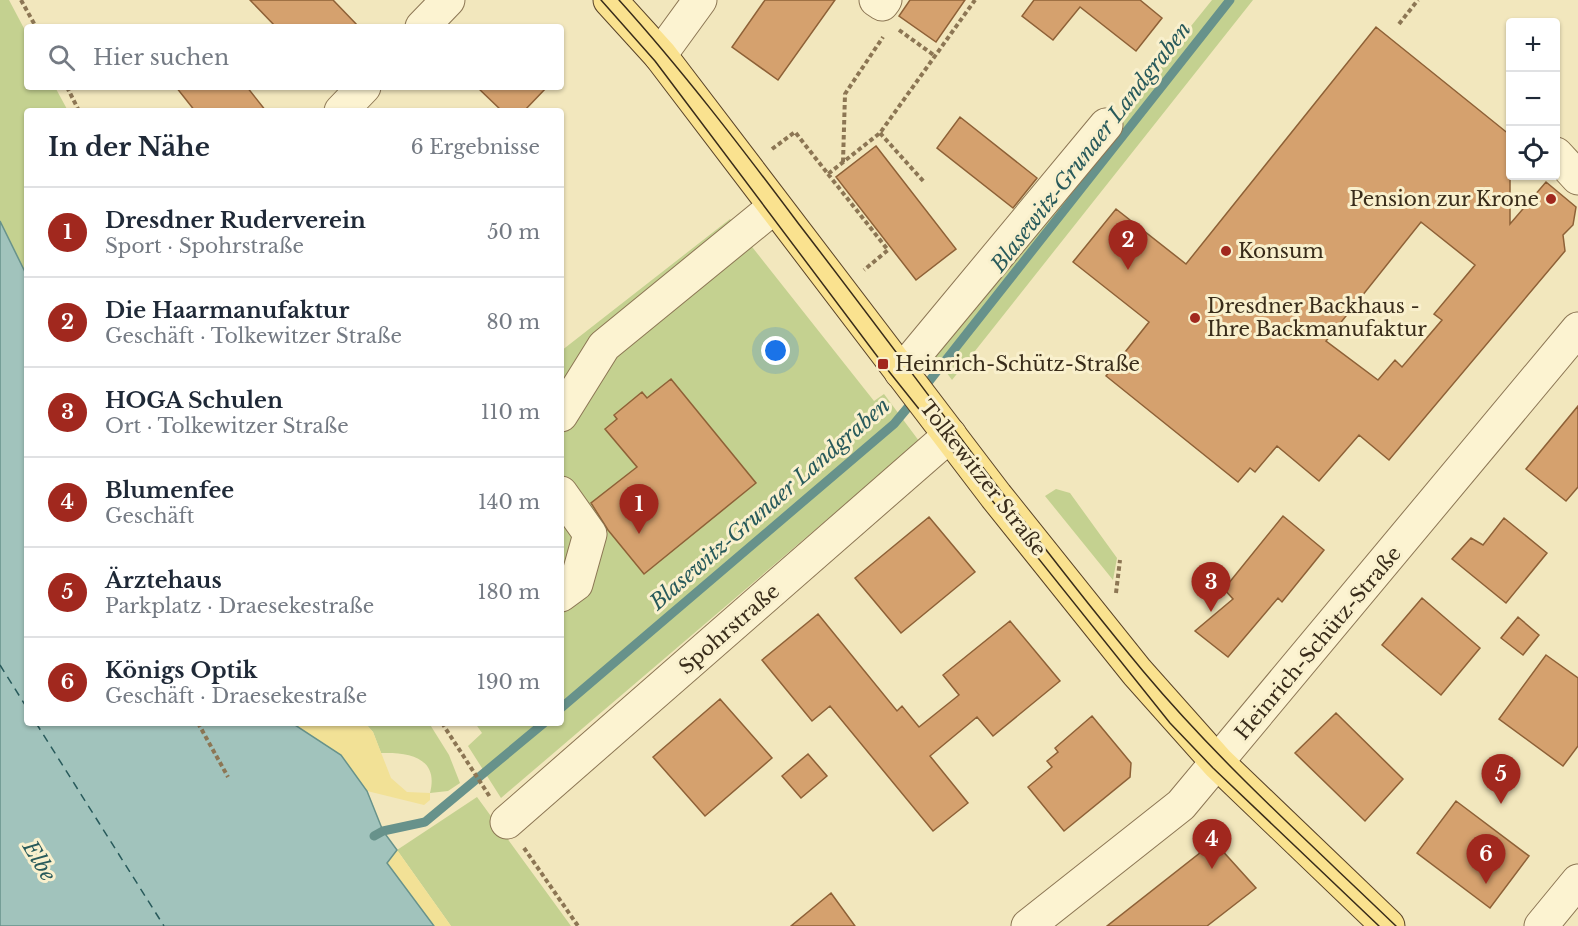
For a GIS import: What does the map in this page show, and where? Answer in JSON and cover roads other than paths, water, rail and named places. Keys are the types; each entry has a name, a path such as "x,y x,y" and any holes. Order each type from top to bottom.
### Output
{"main road":[{"name":"Tolkewitzer Straße","path":"610,0 660,55 946,430 1131,664 1218,763 1388,926"}],"street":[{"path":"425,24 448,0"},
{"path":"660,55 700,0"},
{"path":"344,108 361,90"},
{"path":"902,373 1106,125"},
{"path":"1560,158 1578,178"},
{"path":"564,410 604,346 774,207"},
{"name":"Heinrich-Schütz-Straße","path":"1028,926 1181,805 1578,329"},
{"name":"Spohrstraße","path":"499,810 946,430"},
{"path":"564,497 590,534 576,584 564,593"},
{"path":"1541,926 1578,881"}],"water":[{"name":"Elbe","path":"0,221 24,270 24,726 297,726 341,755 367,791 383,831 397,850 387,863 434,926 0,926"}],"waterway":[{"name":"Blasewitz‐Grunaer Landgraben","path":"923,389 1230,0"},
{"name":"Blasewitz‐Grunaer Landgraben","path":"564,705 894,424 914,400"},
{"name":"Blasewitz‐Grunaer Landgraben","path":"374,836 383,831 425,822 540,726"}],"tram line":[{"path":"601,0 655,61 883,364 1170,723 1213,768 1379,926"},
{"path":"619,0 666,54 733,138 1011,505 1143,671 1234,770 1396,926"}],"place":[{"name":"Pension zur Krone","path":"1551,199"},
{"name":"Konsum","path":"1226,251"},
{"name":"Die Haarmanufaktur","path":"1128,270"},
{"name":"Dresdner Backhaus - Ihre Backmanufaktur","path":"1195,318"},
{"name":"Heinrich-Schütz-Straße","path":"883,364"},
{"name":"Dresdner Ruderverein","path":"639,534"},
{"name":"HOGA Schulen","path":"1211,612"},
{"name":"Ärztehaus","path":"1501,804"},
{"name":"Blumenfee","path":"1212,869"},
{"name":"Königs Optik","path":"1486,884"}]}
